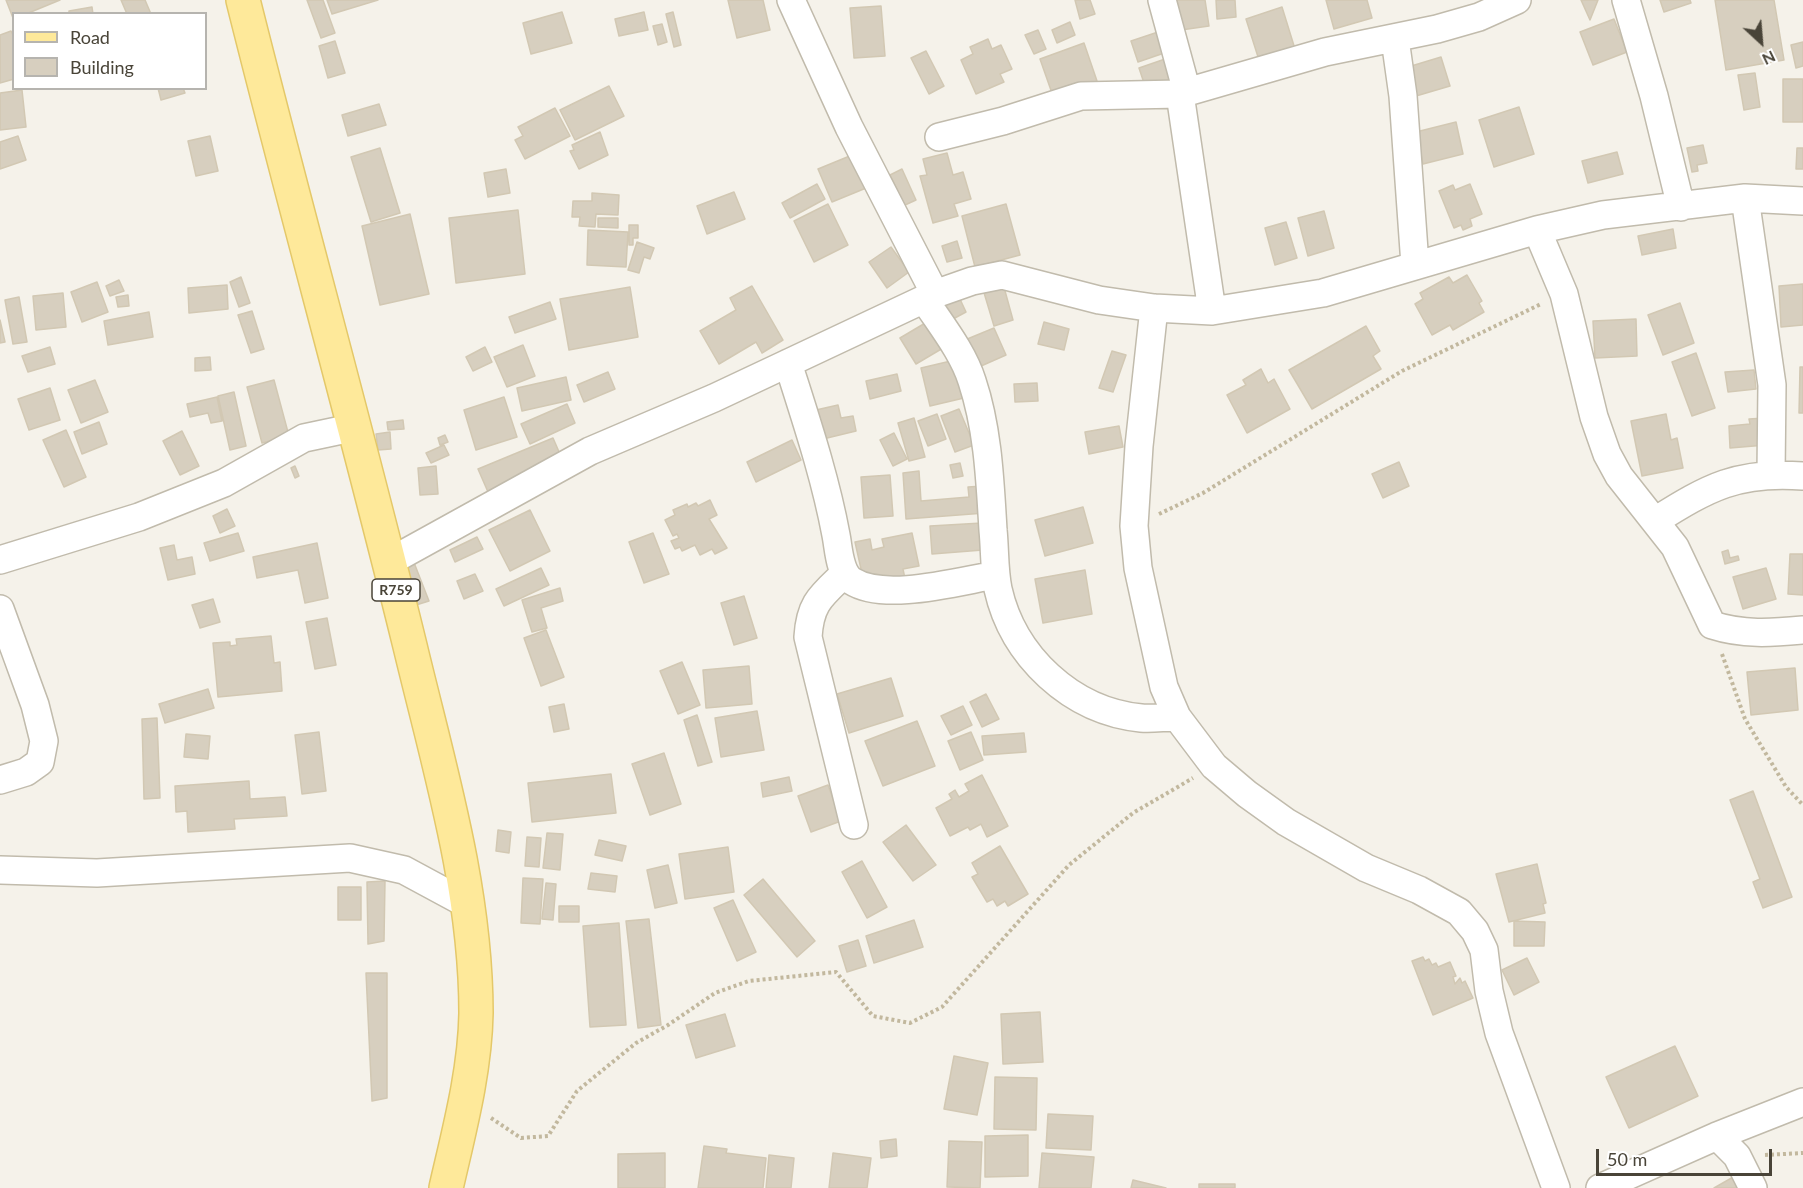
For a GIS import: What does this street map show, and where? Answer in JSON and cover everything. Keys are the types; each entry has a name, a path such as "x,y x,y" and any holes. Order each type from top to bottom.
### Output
{"main road":[{"name":"R759","path":"243,0 356,426 455,836 467,904 476,1015 468,1093 446,1188"}],"street":[{"path":"791,0 849,127 972,380 985,434 996,575 1003,607 1013,630 1044,674 1073,695 1115,713 1141,718 1177,717"},
{"path":"1162,0 1183,93 1212,311"},
{"path":"939,136 1003,121 1081,96 1183,93 1324,52 1395,39 1479,17 1516,0"},
{"path":"1626,0 1654,96 1681,207"},
{"path":"1395,39 1404,96 1414,265"},
{"path":"1745,198 1772,385 1771,474"},
{"path":"389,561 590,452 789,363 930,296 972,281 1002,275 1099,300 1154,308 1212,311 1323,293 1537,230 1603,215 1745,198 1803,201"},
{"path":"1537,230 1564,294 1594,417 1607,454 1619,476 1675,548 1712,624 1731,631 1763,634 1803,630"},
{"path":"1154,308 1139,446 1134,526 1138,568 1164,687 1177,717 1214,766 1246,794 1286,822 1366,868 1419,890 1459,912 1475,931 1484,950 1489,991 1499,1033 1556,1188"},
{"path":"789,363 830,504 844,574 853,582 872,588 912,589 996,575"},
{"path":"0,560 139,517 224,483 304,438 356,426"},
{"path":"1655,521 1705,490 1721,484 1771,474 1803,476"},
{"path":"844,574 816,600 809,617 808,637 854,825"},
{"path":"0,609 35,705 44,741 40,762 26,772 0,780"},
{"path":"0,870 97,873 350,858 404,870 467,904"},
{"path":"1600,1188 1717,1136 1803,1102"},
{"path":"1717,1136 1737,1156 1753,1188"}],"path":[{"path":"1134,526 1203,493 1402,371 1564,294"},
{"path":"1712,624 1745,719 1786,787 1803,805"},
{"path":"468,1093 480,1110 503,1128 521,1138 548,1136 577,1091 618,1057 715,993 749,981 836,972 873,1016 910,1023 942,1007 1069,865 1133,813 1214,766"},
{"path":"1737,1156 1803,1153"}],"building":[{"path":"6,0 60,0 31,12 12,12 12,15"},
{"path":"121,0 145,0 150,12 126,12"},
{"path":"307,0 323,0 335,33 321,38"},
{"path":"327,0 378,0 332,14"},
{"path":"728,0 763,0 770,30 737,38"},
{"path":"1075,0 1090,0 1095,14 1080,19"},
{"path":"1177,0 1205,0 1209,26 1181,30"},
{"path":"1216,0 1235,0 1236,17 1217,19"},
{"path":"1326,0 1367,0 1372,18 1334,29"},
{"path":"1581,0 1598,0 1590,20"},
{"path":"1660,0 1690,0 1691,3 1664,12"},
{"path":"1715,0 1774,0 1784,60 1726,70"},
{"path":"881,6 885,56 854,58 850,8"},
{"path":"92,7 93,12 69,12"},
{"path":"1282,7 1295,49 1259,60 1246,19"},
{"path":"562,12 572,43 531,54 523,23"},
{"path":"644,12 648,30 619,36 615,19"},
{"path":"673,12 681,45 674,47 666,14"},
{"path":"1614,19 1627,52 1593,65 1580,32"},
{"path":"1070,22 1075,35 1057,43 1052,30"},
{"path":"662,24 667,42 658,45 653,26"},
{"path":"1038,30 1046,49 1034,54 1025,35"},
{"path":"1164,30 1170,51 1138,62 1131,41"},
{"path":"11,31 12,33 12,80 0,83 0,35"},
{"path":"988,39 992,49 1001,45 1012,69 1000,74 1004,82 976,94 961,60 973,54 970,47"},
{"path":"335,41 345,73 328,78 319,46"},
{"path":"1803,42 1803,66 1796,68 1791,45"},
{"path":"1084,43 1097,81 1053,96 1040,59"},
{"path":"926,51 944,86 929,94 911,58"},
{"path":"1441,57 1450,86 1416,96 1408,67"},
{"path":"1168,58 1175,78 1146,89 1139,68"},
{"path":"1755,73 1760,107 1744,110 1738,75"},
{"path":"1783,79 1803,79 1803,122 1783,122"},
{"path":"609,86 624,116 575,140 560,110"},
{"path":"22,90 26,127 0,130 0,93"},
{"path":"158,90 184,90 185,93 161,100"},
{"path":"379,104 386,125 348,136 342,115"},
{"path":"1519,107 1534,154 1494,167 1479,120"},
{"path":"555,108 570,136 525,159 515,140 523,136 518,127"},
{"path":"1456,122 1463,154 1423,164 1416,132"},
{"path":"600,132 608,155 579,169 570,151 574,150 572,145"},
{"path":"18,136 26,160 0,169 0,142"},
{"path":"210,136 218,171 196,176 188,141"},
{"path":"1703,145 1707,163 1697,165 1698,171 1692,172 1687,148"},
{"path":"380,148 400,213 371,222 351,157"},
{"path":"1797,148 1803,148 1803,169 1796,169"},
{"path":"1617,152 1623,174 1588,183 1582,161"},
{"path":"857,153 871,186 832,202 818,169"},
{"path":"947,153 953,175 963,172 971,199 954,204 958,216 933,223 920,176 927,175 923,159"},
{"path":"506,169 510,193 488,197 484,173"},
{"path":"902,169 916,200 905,205 890,175"},
{"path":"817,184 825,199 790,218 782,203"},
{"path":"1470,184 1482,214 1470,219 1472,226 1463,230 1461,225 1454,228 1439,191 1453,185 1455,190"},
{"path":"734,192 745,219 707,234 697,206"},
{"path":"592,193 619,195 618,215 596,214 595,227 579,226 580,217 572,217 573,201 592,201"},
{"path":"828,204 848,245 814,262 794,221"},
{"path":"1006,204 1020,255 975,267 962,216"},
{"path":"518,210 525,274 456,283 449,218"},
{"path":"1324,211 1334,248 1308,256 1298,218"},
{"path":"410,214 429,294 380,305 362,226"},
{"path":"598,218 618,218 618,228 598,227"},
{"path":"1286,222 1297,258 1275,265 1265,228"},
{"path":"629,225 638,225 638,238 633,238 633,245 629,245"},
{"path":"1673,229 1676,248 1642,255 1638,236"},
{"path":"588,230 628,232 626,267 587,265"},
{"path":"957,241 962,258 947,262 942,246"},
{"path":"637,242 654,248 650,259 644,257 639,273 628,270"},
{"path":"891,247 909,272 887,288 869,262"},
{"path":"1467,275 1482,301 1479,303 1484,312 1453,330 1450,325 1432,335 1415,304 1423,299 1420,293 1449,277 1453,283"},
{"path":"241,277 250,303 239,307 230,282"},
{"path":"119,280 124,291 110,296 106,286"},
{"path":"1002,280 1013,320 994,326 982,286"},
{"path":"97,282 108,312 82,322 71,292"},
{"path":"1803,284 1803,325 1781,327 1779,286"},
{"path":"227,285 228,309 189,313 188,288"},
{"path":"752,286 783,340 762,353 756,342 719,364 700,331 736,310 730,298"},
{"path":"630,287 638,337 569,350 560,299"},
{"path":"63,293 66,327 36,330 33,296"},
{"path":"128,295 129,306 118,307 116,297"},
{"path":"19,297 27,342 13,344 5,300"},
{"path":"959,297 966,312 953,319 945,305"},
{"path":"550,302 556,319 515,333 509,317"},
{"path":"1680,303 1694,343 1663,355 1648,315"},
{"path":"252,311 264,349 251,353 238,315"},
{"path":"149,312 153,337 108,345 104,321"},
{"path":"1636,319 1637,356 1595,358 1593,321"},
{"path":"0,320 5,342 0,343"},
{"path":"927,322 943,348 916,364 900,338"},
{"path":"1044,322 1069,329 1064,350 1038,344"},
{"path":"1366,326 1380,351 1373,356 1381,369 1312,409 1289,370"},
{"path":"994,328 1006,355 972,370 960,342"},
{"path":"523,345 535,376 507,387 494,357"},
{"path":"50,347 55,364 28,372 22,356"},
{"path":"485,347 492,362 473,371 466,357"},
{"path":"1112,351 1126,355 1113,392 1099,388"},
{"path":"1696,353 1715,408 1692,416 1672,362"},
{"path":"210,357 211,370 195,371 195,358"},
{"path":"955,360 964,398 930,406 921,368"},
{"path":"1800,367 1803,367 1803,413 1799,413"},
{"path":"1261,369 1268,383 1274,379 1290,409 1247,433 1227,395 1246,385 1243,380"},
{"path":"1754,370 1756,389 1728,392 1725,372"},
{"path":"608,372 615,389 584,402 577,385"},
{"path":"897,374 901,391 870,399 866,381"},
{"path":"566,377 571,400 522,411 517,388"},
{"path":"95,380 108,412 81,423 68,390"},
{"path":"274,380 289,436 262,443 247,387"},
{"path":"1037,383 1038,401 1015,402 1014,384"},
{"path":"50,388 60,420 29,430 18,399"},
{"path":"234,392 246,446 230,450 218,396"},
{"path":"217,397 222,421 211,423 208,413 190,417 187,404"},
{"path":"504,397 517,437 476,450 464,410"},
{"path":"567,404 575,423 530,444 521,424"},
{"path":"838,405 841,418 853,416 856,431 823,439 816,410"},
{"path":"959,409 974,445 955,452 941,416"},
{"path":"937,414 946,439 928,446 918,421"},
{"path":"1666,414 1671,440 1677,438 1683,468 1642,476 1631,421"},
{"path":"914,418 925,457 909,461 898,423"},
{"path":"1765,418 1766,445 1730,448 1729,426 1750,424 1749,419"},
{"path":"403,420 404,429 388,430 387,422"},
{"path":"99,422 107,444 82,454 74,432"},
{"path":"1119,426 1123,447 1089,454 1085,432"},
{"path":"66,430 86,477 64,487 43,440"},
{"path":"182,431 199,466 180,475 163,441"},
{"path":"390,432 391,449 378,450 376,434"},
{"path":"894,433 907,459 893,466 880,440"},
{"path":"445,435 448,442 440,445 438,438"},
{"path":"553,438 563,461 488,492 478,469"},
{"path":"792,440 801,460 756,482 747,462"},
{"path":"444,445 449,455 431,463 426,453"},
{"path":"1399,462 1409,486 1383,498 1372,474"},
{"path":"960,463 963,476 953,478 950,465"},
{"path":"295,466 299,476 295,478 291,468"},
{"path":"436,466 438,494 420,495 418,468"},
{"path":"919,471 921,501 969,497 968,487 983,486 985,513 906,519 903,473"},
{"path":"890,475 893,516 864,518 861,477"},
{"path":"710,500 717,515 709,519 727,548 715,554 712,549 700,555 695,545 682,551 680,547 675,549 671,541 679,538 677,534 673,536 665,520 675,515 673,510 687,504 688,507 696,503 698,506"},
{"path":"1083,507 1093,543 1045,556 1035,520"},
{"path":"227,509 235,526 220,533 213,516"},
{"path":"530,510 550,551 510,571 489,530"},
{"path":"982,523 983,550 932,554 930,526"},
{"path":"238,533 244,551 210,561 204,543"},
{"path":"653,533 669,574 644,583 629,542"},
{"path":"912,533 919,566 903,569 905,579 879,585 877,575 863,578 855,542 870,539 872,550 884,547 882,539"},
{"path":"477,537 483,549 455,562 450,550"},
{"path":"317,543 328,598 305,603 298,570 257,578 253,557"},
{"path":"174,545 177,560 192,557 195,574 168,580 160,548"},
{"path":"1728,550 1730,558 1738,556 1739,560 1725,564 1722,552"},
{"path":"1790,554 1803,554 1803,595 1788,594"},
{"path":"413,560 429,601 416,605 401,565"},
{"path":"541,568 549,585 504,606 496,589"},
{"path":"1766,568 1776,599 1743,609 1733,577"},
{"path":"1085,570 1092,614 1043,623 1035,579"},
{"path":"475,574 483,591 464,599 457,581"},
{"path":"560,588 563,601 541,608 547,628 532,632 522,600"},
{"path":"744,596 757,638 734,645 721,603"},
{"path":"213,599 220,622 200,628 192,605"},
{"path":"327,618 336,665 315,669 306,622"},
{"path":"546,630 564,677 541,686 524,638"},
{"path":"271,636 274,663 280,662 282,691 218,697 213,643 230,642 230,646 237,645 236,639"},
{"path":"682,662 700,705 678,714 660,671"},
{"path":"749,666 752,704 706,708 703,670"},
{"path":"1795,668 1798,710 1751,715 1747,672"},
{"path":"891,678 903,716 849,733 837,694"},
{"path":"208,689 214,708 165,723 159,704"},
{"path":"986,694 999,719 982,727 970,702"},
{"path":"564,704 569,729 554,732 549,707"},
{"path":"963,706 972,725 951,735 941,716"},
{"path":"757,711 764,750 721,757 715,718"},
{"path":"697,715 712,762 698,766 684,720"},
{"path":"157,718 160,798 144,799 142,719"},
{"path":"917,721 935,766 883,786 865,741"},
{"path":"319,732 326,791 302,794 295,735"},
{"path":"971,732 983,760 960,770 948,741"},
{"path":"1024,733 1026,752 984,755 982,736"},
{"path":"186,734 210,736 208,759 184,757"},
{"path":"664,753 681,804 650,815 632,764"},
{"path":"611,774 616,813 532,822 528,783"},
{"path":"982,775 1008,826 987,837 981,824 970,830 968,827 950,836 936,808 952,799 949,794 955,790 959,797 969,791 965,784"},
{"path":"789,777 792,791 763,797 761,783"},
{"path":"249,781 250,799 285,797 287,816 234,819 235,829 188,832 187,811 176,812 175,786"},
{"path":"828,785 841,821 811,832 798,796"},
{"path":"1753,791 1792,897 1763,908 1753,882 1760,879 1730,800"},
{"path":"906,825 936,865 913,881 883,842"},
{"path":"498,830 511,832 509,853 496,851"},
{"path":"547,833 563,834 560,870 543,868"},
{"path":"527,837 541,838 539,867 525,866"},
{"path":"599,840 626,846 622,861 595,855"},
{"path":"1000,846 1028,894 1008,906 1005,901 997,906 993,899 987,902 972,877 978,874 972,863"},
{"path":"728,847 734,892 685,899 679,854"},
{"path":"862,861 887,907 867,918 842,872"},
{"path":"1537,864 1546,903 1543,904 1545,913 1509,922 1496,874"},
{"path":"668,865 677,903 655,908 647,870"},
{"path":"591,873 617,876 615,892 588,889"},
{"path":"523,878 543,879 540,924 521,923"},
{"path":"763,879 815,941 797,957 744,895"},
{"path":"385,881 384,941 368,944 367,882"},
{"path":"546,883 556,884 553,920 542,919"},
{"path":"338,887 361,887 361,920 338,920"},
{"path":"733,900 756,952 737,961 714,908"},
{"path":"559,906 579,906 579,922 559,922"},
{"path":"649,919 661,1025 638,1028 626,921"},
{"path":"914,920 923,947 874,963 866,936"},
{"path":"1514,921 1545,922 1544,946 1514,946"},
{"path":"619,923 626,1025 590,1027 583,926"},
{"path":"858,940 866,966 847,972 839,946"},
{"path":"1423,957 1425,961 1429,959 1432,965 1436,963 1438,967 1450,962 1456,976 1453,977 1455,984 1460,978 1462,983 1465,981 1473,998 1433,1015 1412,961"},
{"path":"1527,958 1539,982 1514,995 1502,970"},
{"path":"366,973 387,973 387,1098 372,1101"},
{"path":"1040,1012 1043,1062 1003,1064 1001,1014"},
{"path":"725,1014 735,1046 696,1058 686,1025"},
{"path":"1675,1046 1698,1096 1629,1128 1606,1077"},
{"path":"954,1056 988,1063 977,1115 944,1109"},
{"path":"995,1077 1037,1078 1036,1130 994,1129"},
{"path":"1048,1114 1093,1116 1091,1150 1046,1148"},
{"path":"1028,1135 1028,1176 985,1177 985,1136"},
{"path":"896,1139 897,1156 881,1158 880,1141"},
{"path":"949,1141 982,1142 980,1188 947,1187"},
{"path":"704,1146 727,1149 726,1153 766,1158 763,1188 698,1188"},
{"path":"665,1153 665,1188 618,1188 618,1154"},
{"path":"833,1153 871,1158 867,1188 829,1188"},
{"path":"1042,1153 1094,1157 1091,1188 1039,1188"},
{"path":"769,1155 794,1158 791,1188 766,1188"},
{"path":"1735,1176 1741,1188 1714,1188"},
{"path":"1133,1180 1166,1188 1131,1188"},
{"path":"1199,1184 1235,1184 1235,1188 1199,1188"}]}
